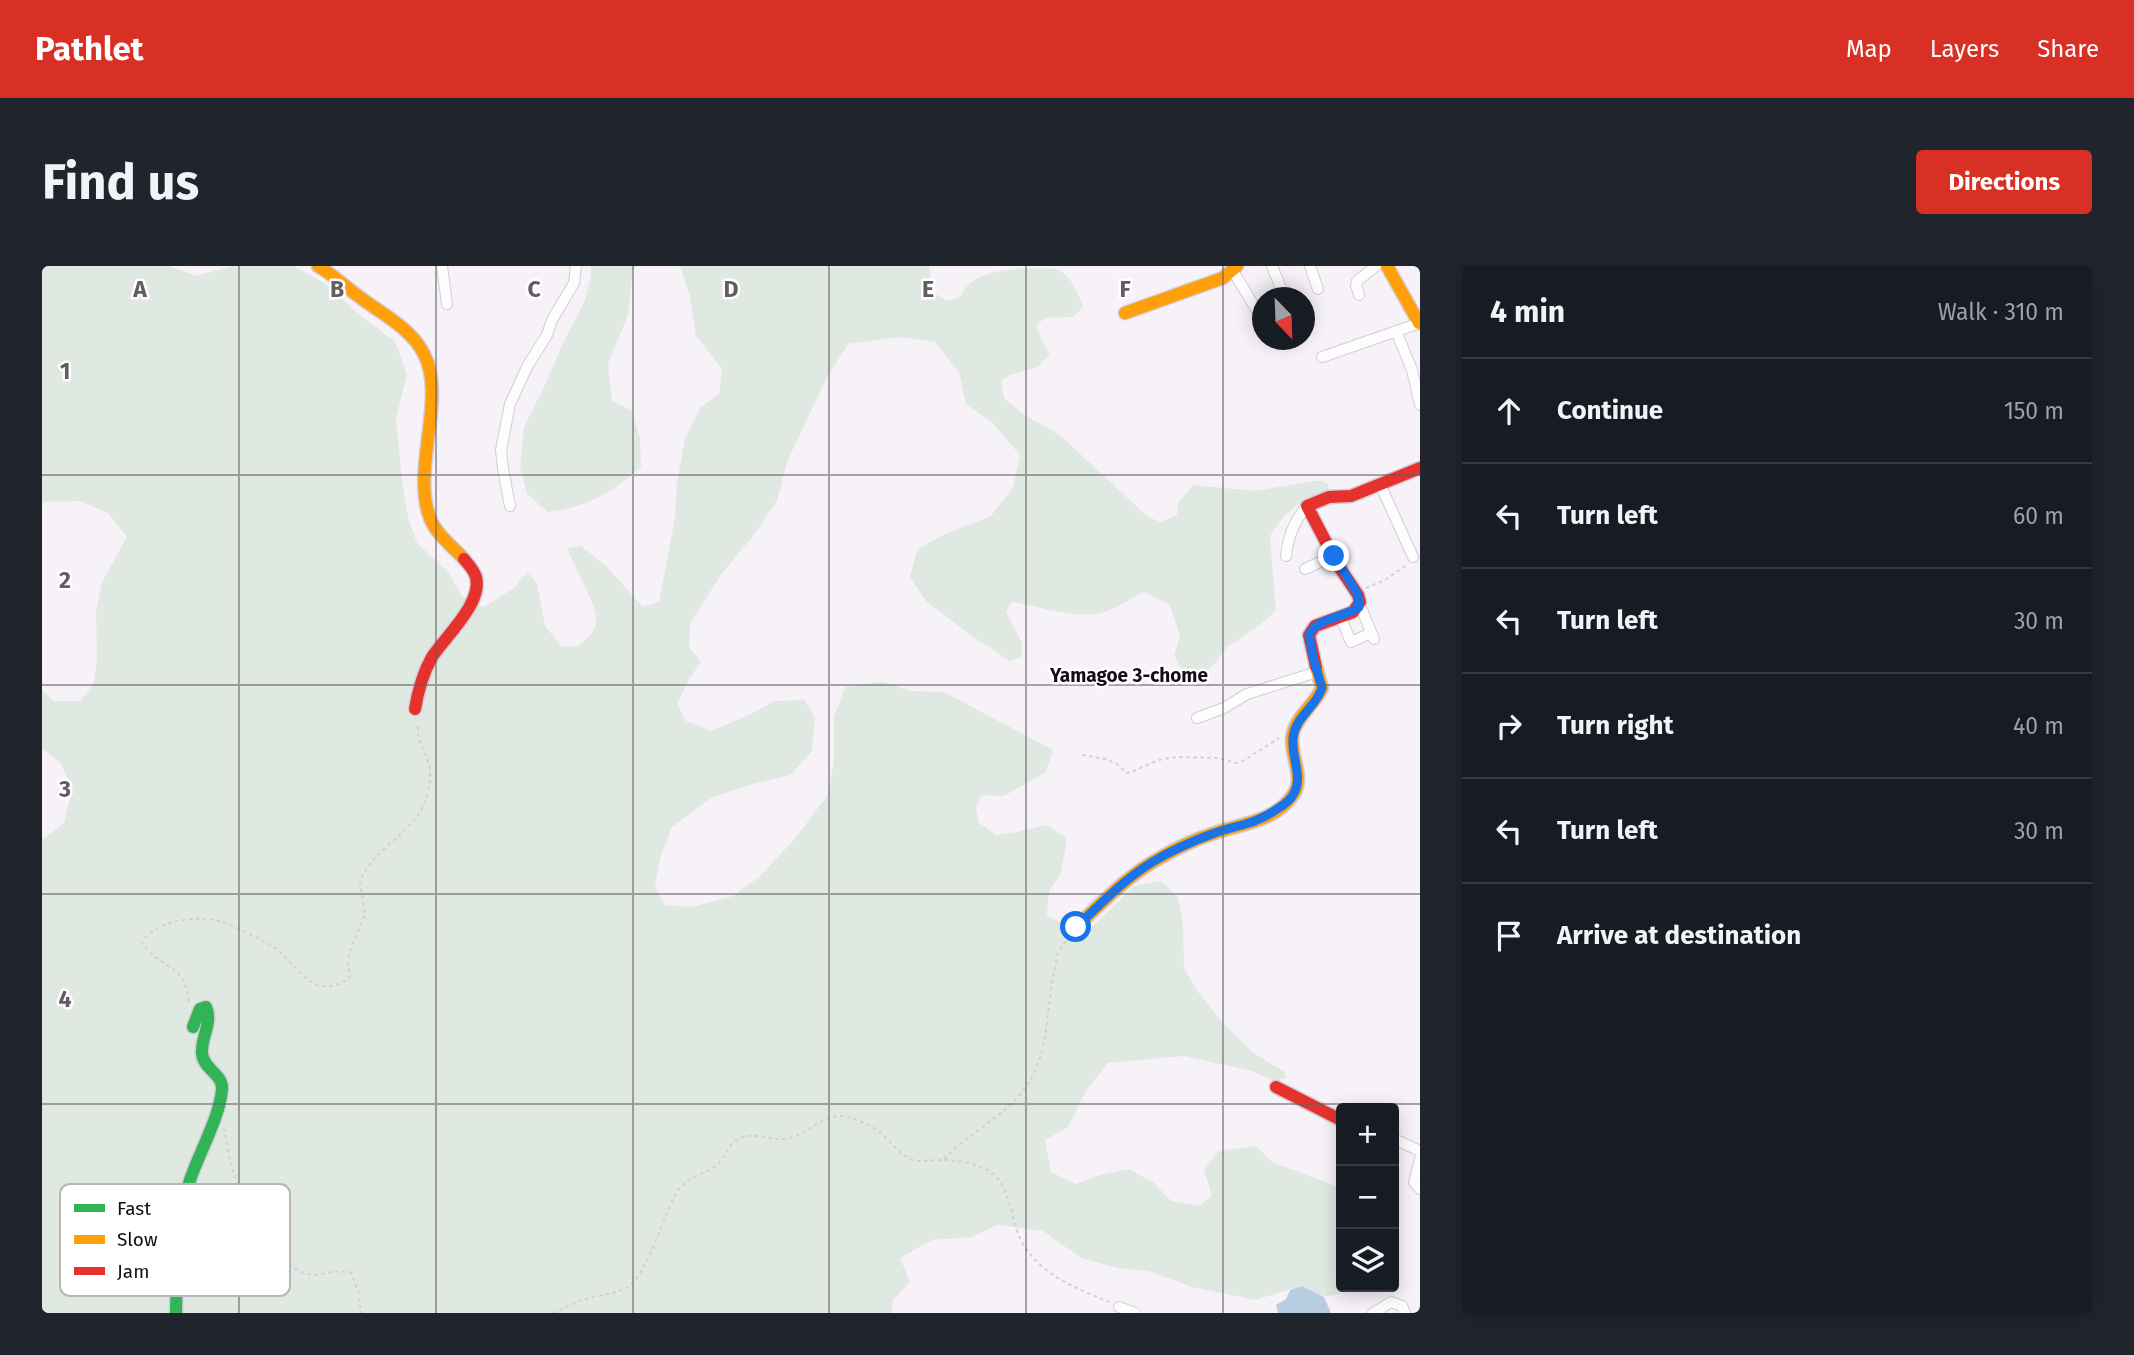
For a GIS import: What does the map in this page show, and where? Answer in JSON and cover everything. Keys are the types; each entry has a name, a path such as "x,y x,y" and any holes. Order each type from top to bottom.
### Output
{"street":[{"path":"318,266 335,276 405,332 421,349 428,364 430,388 427,460 430,518 438,534 466,562 474,574 477,587 472,602 423,674 418,686 415,709"},
{"path":"442,266 447,304"},
{"path":"510,506 502,450 510,404 528,365 574,283 576,266"},
{"path":"1272,266 1281,287"},
{"path":"1310,266 1318,289"},
{"path":"1359,295 1357,281 1376,266"},
{"path":"1322,357 1420,323 1387,266"},
{"path":"1125,313 1223,278 1235,268 1252,301"},
{"path":"1396,331 1412,370 1420,405"},
{"path":"1286,556 1288,539 1297,517 1307,506 1329,497 1351,496 1420,468"},
{"path":"1380,484 1413,558"},
{"path":"1307,506 1355,591 1372,636 1351,642 1340,616"},
{"path":"1305,569 1334,556"},
{"path":"1076,927 1117,887 1154,861 1210,834 1264,818 1289,801 1299,783 1293,752 1294,732 1322,688 1309,635 1315,626 1359,607"},
{"path":"1197,718 1224,708 1247,694 1317,672"},
{"path":"189,1184 219,1105 222,1088 221,1081 205,1064 202,1056 210,1016 205,1007 200,1009 193,1027"},
{"path":"1276,1087 1336,1117"},
{"path":"1399,1141 1420,1151"},
{"path":"1420,1159 1414,1182 1420,1189"},
{"path":"1373,1313 1391,1302 1402,1306 1405,1313"},
{"path":"1119,1307 1135,1313"}],"path":[{"path":"1355,591 1385,580 1406,567 1413,558"},
{"path":"189,1006 187,987 177,971 146,949 142,943 145,937 161,926 177,922 216,920 271,945 317,985 330,986 345,982 350,977 350,951 365,914 360,881 373,861 420,814 428,791 430,767 419,738 415,709"},
{"path":"1082,755 1105,759 1127,772 1158,760 1177,757 1219,758 1236,763 1284,734 1294,732"},
{"path":"944,1160 957,1145 1000,1115 1023,1092 1035,1072 1045,1038 1051,988 1059,952 1076,927"},
{"path":"219,1105 232,1169 239,1184"},
{"path":"553,1313 584,1299 627,1287 635,1280 681,1186 718,1164 733,1142 758,1136 785,1139 804,1134 812,1125 835,1116 848,1117 873,1127 915,1161 944,1160 966,1163 989,1171 999,1180 1019,1235 1033,1259 1061,1281 1119,1307"},
{"path":"290,1265 308,1273 322,1274 340,1270 351,1273 359,1294 361,1313"}],"shaded area":[{"path":"42,266 169,266 196,276 232,266 293,266 325,283 395,342 407,374 396,418 403,488 408,517 417,543 448,572 462,596 484,607 514,588 527,572 537,584 545,626 562,647 579,646 594,630 595,612 568,548 581,546 605,565 643,607 659,602 675,518 677,483 685,439 700,408 719,394 722,369 696,336 690,296 680,266 929,266 933,292 946,301 959,298 968,286 986,274 1038,268 1064,273 1074,286 1083,307 1073,317 1045,318 1036,325 1050,355 1037,367 1010,375 1001,381 1004,398 1023,414 1061,436 1148,517 1161,522 1177,515 1178,503 1193,485 1255,491 1314,481 1328,484 1329,489 1324,493 1307,497 1284,516 1270,536 1276,611 1227,647 1212,667 1195,676 1182,669 1174,655 1180,636 1170,605 1144,592 1114,608 1094,614 1071,613 1012,602 1006,612 1022,643 1021,657 1010,661 926,601 910,577 917,550 943,535 991,516 1013,487 1020,455 993,423 966,404 959,372 935,342 900,337 848,344 827,377 787,462 777,501 753,536 722,573 690,624 689,647 701,662 677,704 686,721 711,731 775,701 804,700 815,717 812,751 790,775 713,797 672,827 660,858 655,886 665,905 693,907 733,896 759,877 793,841 828,795 834,759 834,717 845,687 882,682 911,691 944,692 1053,750 1046,772 1004,796 981,795 976,807 979,823 996,835 1046,825 1067,838 1061,873 1049,891 1047,915 1077,933 1092,927 1134,886 1161,881 1178,897 1183,923 1184,968 1198,992 1223,1023 1252,1052 1285,1072 1285,1078 1274,1081 1252,1071 1184,1056 1108,1063 1085,1092 1068,1127 1045,1140 1051,1172 1076,1184 1100,1175 1129,1169 1153,1182 1171,1201 1200,1206 1212,1195 1204,1170 1219,1151 1256,1146 1272,1162 1336,1186 1336,1292 1341,1292 1326,1296 1301,1286 1255,1300 1192,1287 1149,1271 1118,1268 1081,1258 1043,1231 997,1225 972,1237 932,1240 900,1258 910,1282 892,1301 892,1313 42,1313 42,840 64,823 72,789 61,763 42,749 42,690 54,701 80,701 94,684 97,657 96,611 102,582 127,537 108,513 80,501 42,502"},
{"path":"591,266 638,266 633,269 628,315 608,364 612,401 631,410 640,437 641,467 598,497 575,507 548,512 527,494 520,467 524,427 584,303"}],"water":[{"path":"1302,1286 1324,1297 1331,1313 1278,1313 1276,1305 1286,1299 1290,1290"}],"traffic: fast":[{"path":"189,1184 213,1123 222,1089 219,1079 203,1059 203,1041 208,1024 206,1007 200,1009 193,1027"},
{"path":"176,1313 177,1296"}],"traffic: slow":[{"path":"318,266 398,324 413,338 424,354 432,391 424,478 425,499 436,529 464,559"},
{"path":"1125,313 1223,278 1237,266"},
{"path":"1387,266 1419,323"},
{"path":"1076,927 1125,882 1158,859 1198,839 1267,817 1285,804 1297,788 1298,780 1293,733 1298,721 1322,688 1316,667"}],"traffic: jam":[{"path":"1316,667 1309,635 1315,626 1353,612 1360,602 1307,506 1329,497 1351,496 1420,468"},
{"path":"415,709 421,682 432,657 462,619 474,598 476,577 464,559"},
{"path":"1276,1087 1336,1117"}],"district":[{"name":"Yamagoe 3-chome","path":"1129,675"}],"route":[{"path":"1076,927 1117,887 1154,861 1210,834 1264,818 1289,801 1299,783 1293,752 1294,732 1304,714 1315,704 1322,688 1309,635 1311,629 1353,612 1360,602 1334,556"}]}
